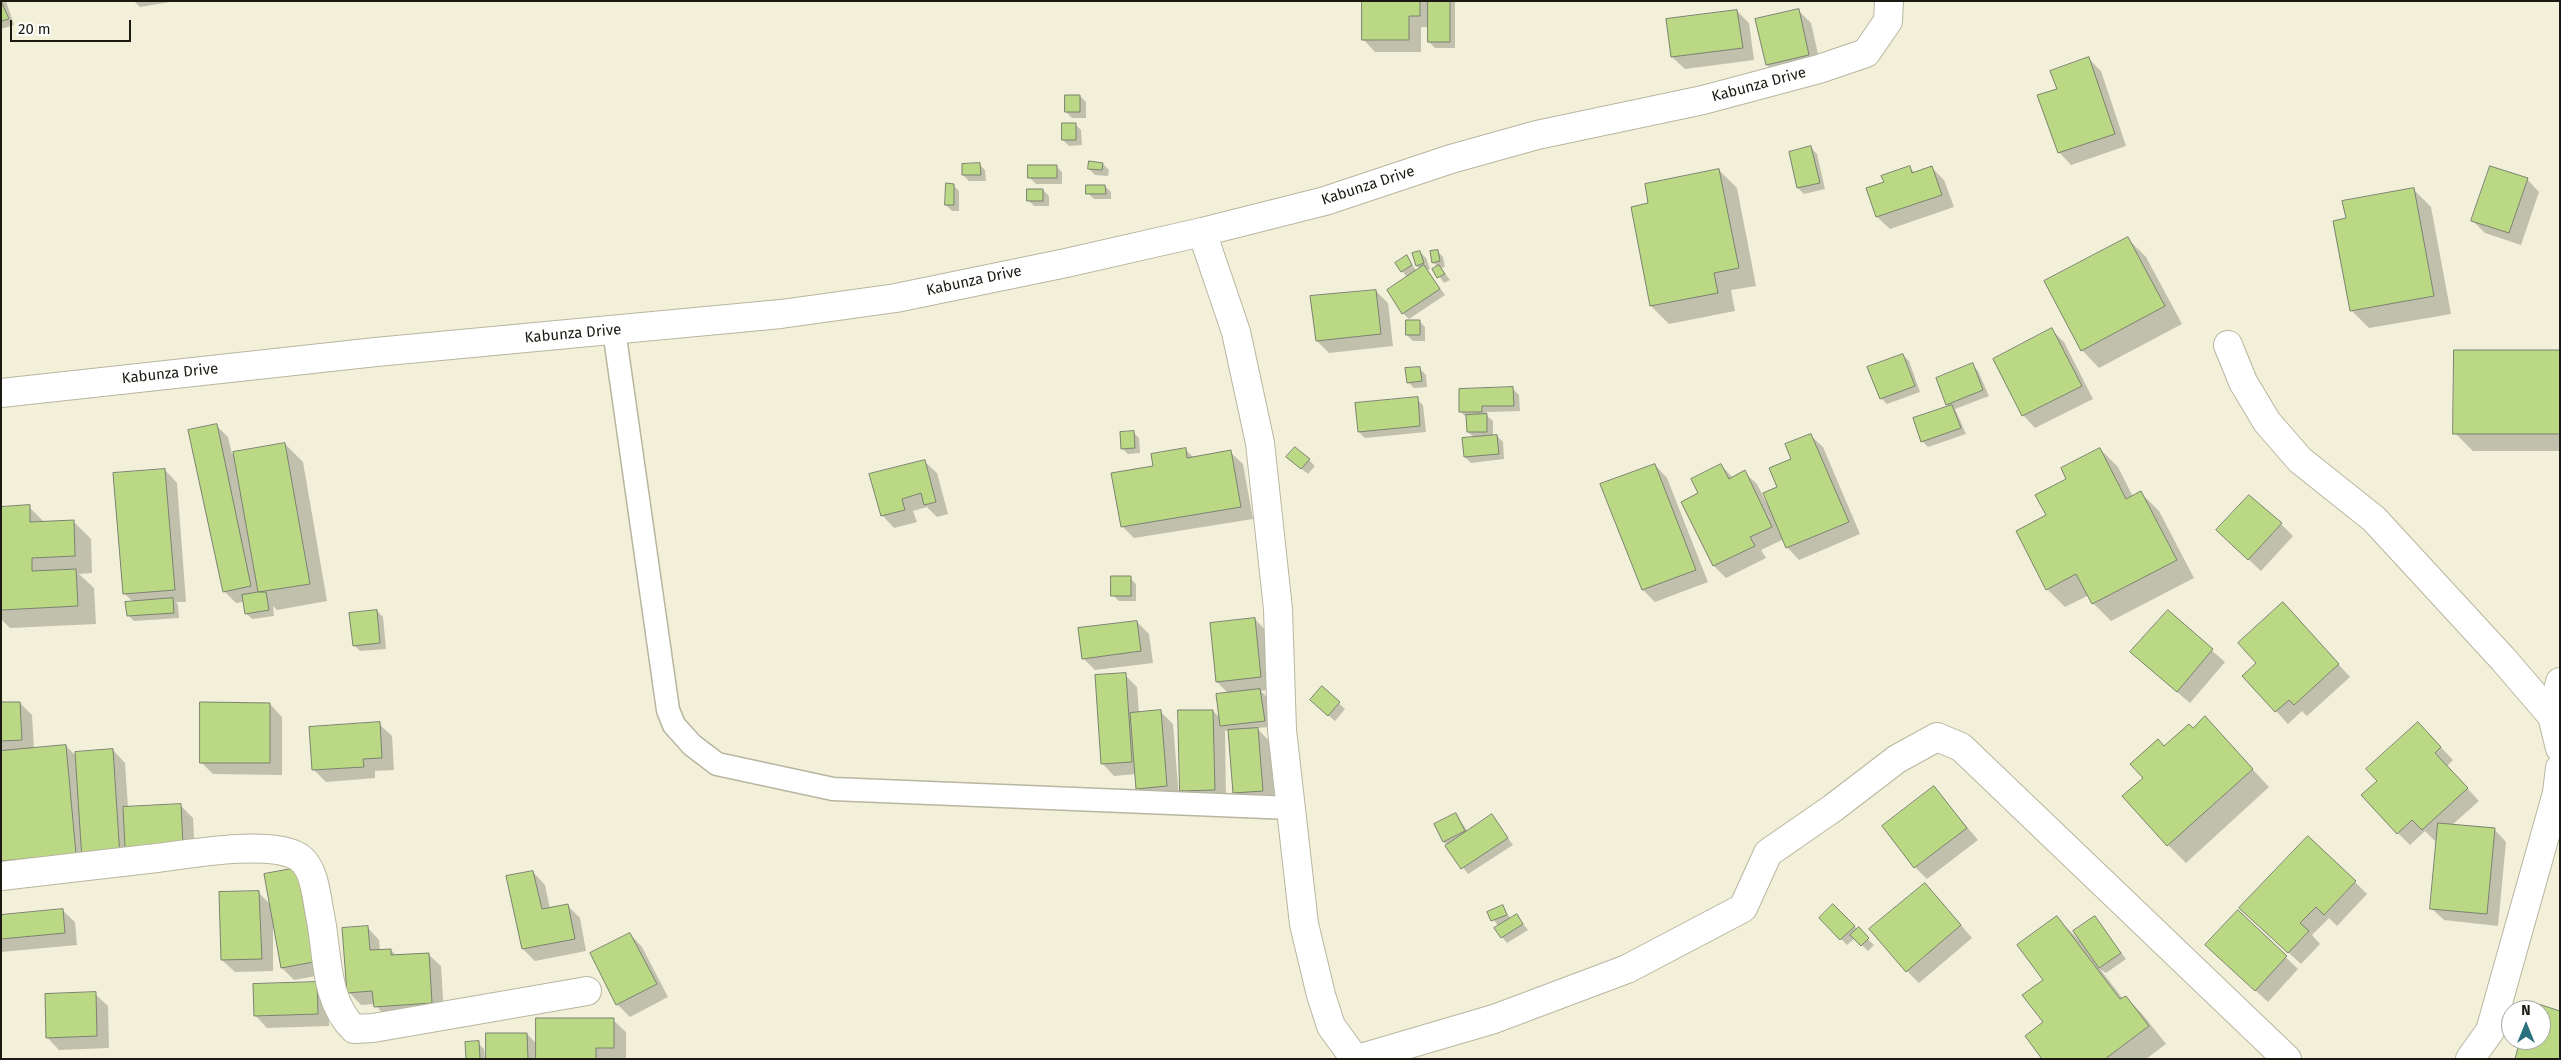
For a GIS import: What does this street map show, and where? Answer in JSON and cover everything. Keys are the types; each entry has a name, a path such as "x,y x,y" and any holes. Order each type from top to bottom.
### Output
{"street":[{"name":"Kabunza Drive","path":"1,393 366,353 781,314 896,298 1202,232 1325,200 1451,159 1537,135 1703,100 1866,53 1888,21 1889,1"},
{"path":"1202,232 1236,332 1260,443 1278,609 1282,730 1304,924 1321,995 1331,1026 1356,1059 1494,1019 1627,969 1743,908 1768,853 1833,808 1897,759 1937,737 1961,747 2287,1059"},
{"path":"2228,344 2243,382 2262,414 2295,454 2374,519 2552,716"},
{"path":"2560,682 2552,716 2560,748"},
{"path":"2470,1059 2490,1030 2557,793 2560,768"},
{"path":"1,876 220,850 272,849 295,855 310,868 320,917 327,970 336,1004 345,1020 354,1028 373,1028 504,1007 587,991"}],"lane":[{"path":"614,330 668,710 674,725 686,738 717,764 833,789 1292,808"}],"building":[{"path":"1,1 9,19 1,21"},
{"path":"1362,1 1420,1 1420,16 1409,16 1409,40 1362,40"},
{"path":"1428,1 1450,1 1450,42 1428,42"},
{"path":"1799,9 1809,55 1766,65 1755,19"},
{"path":"1737,10 1743,48 1671,57 1666,19"},
{"path":"2089,57 2115,134 2058,153 2037,95 2057,89 2050,71"},
{"path":"1065,95 1080,95 1080,112 1065,112"},
{"path":"1062,123 1076,123 1076,140 1062,140"},
{"path":"1811,146 1820,183 1797,188 1789,152"},
{"path":"1089,161 1103,163 1102,170 1088,169"},
{"path":"980,163 981,175 962,175 962,164"},
{"path":"1028,165 1057,165 1057,178 1028,178"},
{"path":"1910,166 1912,173 1932,166 1942,195 1876,217 1866,188 1884,182 1881,176"},
{"path":"2490,166 2528,178 2509,233 2471,221"},
{"path":"1719,169 1739,268 1714,273 1718,293 1650,306 1631,207 1648,203 1645,184"},
{"path":"946,183 954,184 954,205 945,205"},
{"path":"1086,185 1105,185 1106,194 1086,194"},
{"path":"2414,188 2434,296 2350,311 2333,221 2346,218 2342,201"},
{"path":"1027,189 1043,189 1043,201 1027,201"},
{"path":"2128,237 2165,306 2081,351 2044,281"},
{"path":"1438,250 1440,261 1432,263 1430,251"},
{"path":"1420,251 1424,263 1416,266 1412,253"},
{"path":"1407,255 1412,265 1401,272 1395,263"},
{"path":"1424,265 1440,289 1402,314 1387,290"},
{"path":"1439,265 1445,274 1437,278 1432,269"},
{"path":"1376,290 1381,334 1316,341 1310,296"},
{"path":"1406,320 1420,320 1420,335 1406,335"},
{"path":"2052,328 2082,386 2022,416 1993,359"},
{"path":"2454,350 2560,350 2560,434 2453,434"},
{"path":"1903,354 1915,386 1880,399 1867,367"},
{"path":"1973,363 1983,390 1946,405 1936,378"},
{"path":"1420,367 1422,381 1407,383 1405,368"},
{"path":"1513,387 1514,406 1482,406 1482,412 1459,412 1459,389"},
{"path":"1418,397 1420,426 1358,432 1355,403"},
{"path":"1952,405 1961,428 1921,442 1913,418"},
{"path":"1487,414 1487,432 1467,432 1466,415"},
{"path":"217,424 251,586 223,592 188,430"},
{"path":"1134,431 1135,448 1121,449 1120,432"},
{"path":"1811,434 1849,522 1786,548 1763,493 1777,487 1769,468 1791,459 1785,444"},
{"path":"1497,435 1499,454 1464,457 1462,438"},
{"path":"285,443 310,584 258,592 233,452"},
{"path":"1295,447 1310,459 1301,469 1286,457"},
{"path":"1186,448 1187,458 1231,450 1241,507 1121,527 1111,473 1153,466 1151,454"},
{"path":"2100,448 2126,499 2141,491 2177,560 2092,604 2076,574 2046,590 2016,531 2046,515 2035,495 2066,479 2061,468"},
{"path":"925,460 936,502 924,505 921,493 902,499 905,510 881,516 869,474"},
{"path":"1655,464 1696,570 1642,590 1600,484"},
{"path":"1721,464 1729,479 1745,470 1772,527 1750,537 1755,546 1713,566 1681,502 1698,493 1691,479"},
{"path":"165,469 175,590 123,594 113,473"},
{"path":"2249,495 2282,523 2248,560 2216,530"},
{"path":"30,505 30,522 74,520 75,556 32,558 32,571 76,569 78,606 1,610 1,507"},
{"path":"1111,576 1131,576 1131,596 1111,596"},
{"path":"266,592 269,610 245,614 242,595"},
{"path":"173,598 174,613 127,616 125,602"},
{"path":"2283,602 2339,664 2294,705 2289,700 2275,712 2242,676 2256,663 2238,643"},
{"path":"377,610 380,643 353,646 349,613"},
{"path":"2168,610 2213,649 2177,692 2130,652"},
{"path":"1255,618 1261,677 1216,682 1210,623"},
{"path":"1137,621 1141,651 1082,659 1078,628"},
{"path":"1126,673 1132,762 1101,764 1095,675"},
{"path":"1322,686 1340,702 1328,716 1310,700"},
{"path":"1260,689 1265,721 1220,726 1216,694"},
{"path":"1,702 20,702 22,740 1,741"},
{"path":"200,702 270,703 270,763 200,763"},
{"path":"1161,710 1167,786 1136,789 1130,713"},
{"path":"1178,710 1213,710 1215,790 1180,791"},
{"path":"2205,716 2253,769 2167,846 2122,796 2143,778 2130,764 2158,739 2164,746 2189,724 2193,728"},
{"path":"380,722 382,758 363,759 364,767 312,770 309,727"},
{"path":"2418,722 2441,747 2435,753 2468,788 2422,830 2412,820 2397,834 2361,795 2377,781 2366,769"},
{"path":"1258,728 1263,791 1233,793 1228,730"},
{"path":"66,745 76,854 1,861 1,751"},
{"path":"113,749 120,857 82,860 75,752"},
{"path":"1934,786 1967,828 1914,868 1882,826"},
{"path":"181,804 183,845 125,848 123,807"},
{"path":"1456,813 1465,831 1443,842 1434,824"},
{"path":"1492,814 1508,838 1461,869 1445,846"},
{"path":"2438,823 2495,828 2487,914 2430,909"},
{"path":"2308,836 2356,881 2324,915 2316,907 2300,923 2309,931 2288,953 2239,908"},
{"path":"297,868 314,962 281,968 264,874"},
{"path":"533,871 542,909 568,904 575,939 522,949 506,876"},
{"path":"1925,883 1961,925 1906,972 1869,929"},
{"path":"259,891 262,959 221,960 219,892"},
{"path":"1833,904 1855,926 1840,940 1819,918"},
{"path":"1503,905 1507,915 1491,921 1487,912"},
{"path":"63,909 65,933 1,939 1,915"},
{"path":"2238,910 2287,956 2255,991 2205,945"},
{"path":"1517,914 1523,924 1501,938 1494,928"},
{"path":"2057,916 2120,999 2126,996 2149,1026 2105,1059 2042,1059 2025,1036 2043,1022 2022,995 2043,980 2017,945"},
{"path":"2095,916 2121,953 2099,968 2073,931"},
{"path":"368,926 370,950 391,949 391,955 429,953 432,1003 374,1007 372,991 347,993 342,928"},
{"path":"1859,927 1869,938 1861,946 1850,935"},
{"path":"630,933 657,984 616,1005 590,953"},
{"path":"317,982 318,1014 254,1016 253,984"},
{"path":"96,992 97,1036 46,1038 45,994"},
{"path":"2551,1008 2560,1011 2560,1059 2515,1059 2517,1050 2551,1050"},
{"path":"536,1018 614,1018 614,1048 596,1048 596,1059 536,1059"},
{"path":"486,1033 527,1033 528,1059 486,1059"},
{"path":"479,1041 480,1059 466,1059 465,1042"}]}
